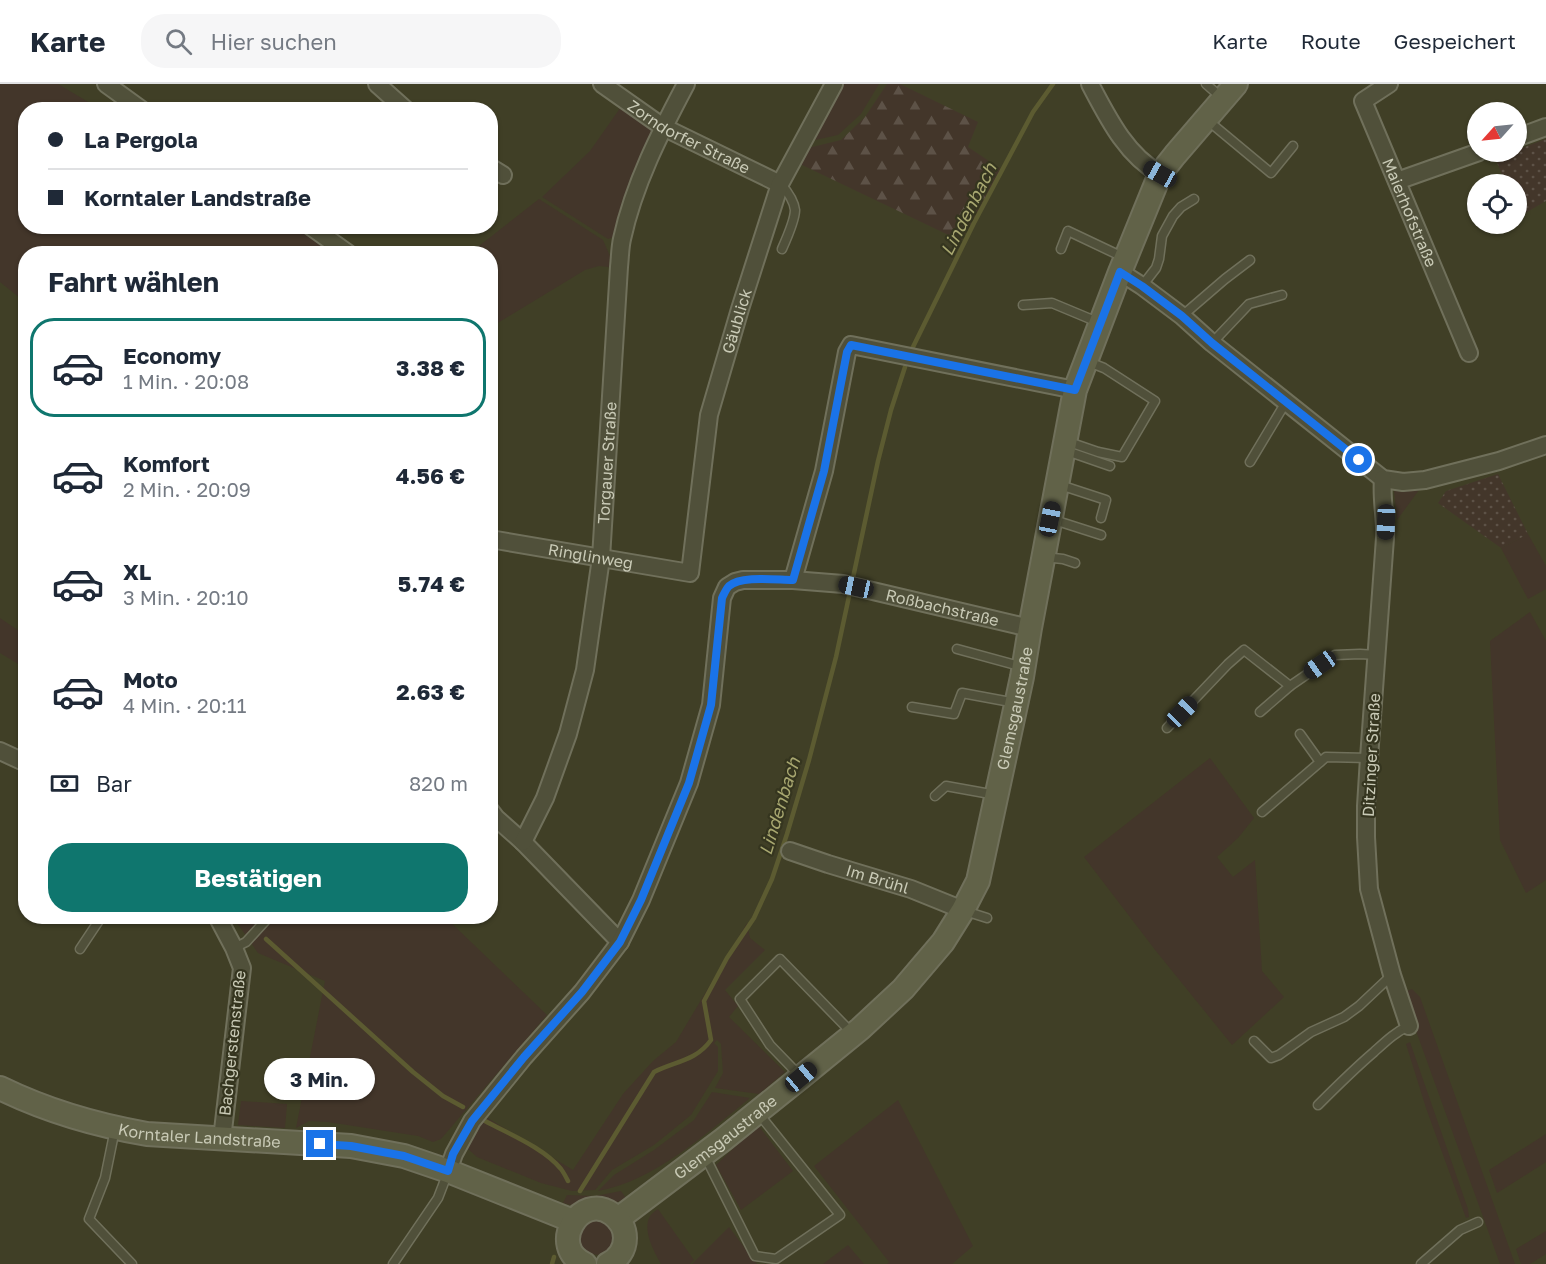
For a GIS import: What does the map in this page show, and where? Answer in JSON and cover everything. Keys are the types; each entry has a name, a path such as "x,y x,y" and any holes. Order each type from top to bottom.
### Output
{"main road":[{"name":"Glemsgaustraße","path":"618,1219 704,1154 853,1034 903,989 943,942 963,910 978,881 997,795 1024,667 1075,390 1160,174 1230,89"},
{"name":"Korntaler Landstraße","path":"0,1088 36,1105 115,1129 147,1134 351,1146 404,1156 573,1221"},
{"path":"581,1263 572,1254 568,1243 568,1232 573,1221 582,1213 595,1209 607,1211 618,1219 622,1226 625,1242 616,1262"}],"street":[{"path":"106,84 131,102"},
{"path":"377,84 397,102"},
{"name":"Zorndorfer Straße","path":"602,84 663,127 780,184"},
{"name":"Torgauer Straße","path":"523,842 546,798 568,734 585,669 601,558 621,240 637,188 663,127 686,84"},
{"name":"Gäublick","path":"690,573 709,415 740,309 780,184 834,84"},
{"path":"1090,84 1108,118 1130,150 1148,167 1160,174"},
{"name":"Maierhofstraße","path":"1389,84 1363,101 1469,353"},
{"path":"1527,134 1546,127"},
{"path":"1397,181 1467,156"},
{"path":"321,234 338,246"},
{"path":"1123,265 1142,286 1383,479 1403,482 1425,480 1499,461 1546,445"},
{"path":"793,580 824,471 847,352 851,345 1075,390"},
{"name":"Ditzinger Straße","path":"1383,479 1382,492 1386,522 1369,758 1366,837 1369,889 1392,975 1409,1026"},
{"name":"Ringlinweg","path":"498,540 690,573"},
{"name":"Roßbachstraße","path":"448,1171 457,1147 477,1113 582,992 620,942 641,900 689,783 711,705 722,598 727,587 743,580 793,580 843,584 1030,628"},
{"path":"0,751 18,759"},
{"path":"498,820 523,842 620,942"},
{"name":"Im Brühl","path":"790,851 911,889 963,910"},
{"name":"Bachgerstenstraße","path":"221,924 242,968 222,1139"}],"lane":[{"path":"1206,84 1230,89"},
{"path":"1206,119 1271,173 1293,146"},
{"path":"780,184 788,192 795,211 782,249"},
{"path":"1142,286 1156,268 1162,236 1173,216 1181,207 1194,199"},
{"path":"1060,249 1068,231 1123,265"},
{"path":"1182,316 1250,260"},
{"path":"1212,343 1249,304 1282,295"},
{"path":"1023,305 1052,303 1100,324"},
{"path":"1065,445 1122,457 1155,401 1104,368 1086,360"},
{"path":"1250,462 1286,402"},
{"path":"1065,445 1110,466"},
{"path":"1057,484 1106,500 1101,518"},
{"path":"1050,519 1101,535"},
{"path":"1043,557 1063,558 1075,563"},
{"path":"957,649 1024,667"},
{"path":"1167,728 1244,650 1290,686"},
{"path":"1260,712 1290,686 1335,655 1377,655"},
{"path":"912,708 954,714 962,693 1016,703"},
{"path":"1300,734 1320,762"},
{"path":"1262,812 1326,757 1369,758"},
{"path":"935,796 946,786 997,795"},
{"path":"963,910 987,918"},
{"path":"80,949 97,924"},
{"path":"234,948 246,942 262,924"},
{"path":"801,1077 770,1045 740,999 780,959 853,1034"},
{"path":"1254,1041 1271,1058 1279,1055 1311,1032 1344,1017 1392,975"},
{"path":"1318,1105 1347,1075 1387,1040 1409,1026"},
{"path":"704,1154 755,1256 776,1259 840,1215 757,1111"},
{"path":"115,1129 105,1178 89,1219 132,1264"},
{"name":"Roßbachstraße","path":"393,1264 438,1198 448,1171"},
{"path":"1421,1264 1460,1230 1478,1222"}],"green space":[{"path":"0,84 58,84 88,102 18,102 18,234 308,234 326,246 18,246 18,296 0,282"},
{"path":"841,84 879,84 861,114 838,135 811,141"},
{"path":"887,84 900,84 978,122 968,147 1001,169 961,241 800,164 808,148 841,140 865,117"},
{"path":"623,104 656,127 619,235 608,239 542,197 590,151"},
{"path":"1546,139 1546,201 1527,212 1527,174 1502,174 1497,162 1527,162 1527,146"},
{"path":"539,199 603,240 610,256 609,267 599,266 585,270 498,323 498,246 479,246 494,234 498,234 498,231"},
{"path":"1498,474 1528,534 1501,548 1438,503 1446,491"},
{"path":"1394,490 1419,490 1397,520"},
{"path":"1528,534 1546,566 1546,589 1528,599 1501,548"},
{"path":"1530,612 1546,641 1546,880 1526,893 1500,840 1490,641"},
{"path":"0,618 18,630 18,664 0,653"},
{"path":"1210,758 1254,818 1238,838 1217,857 1233,877 1255,860 1262,971 1284,997 1232,1045 1084,857"},
{"path":"747,923 750,938 765,950 725,990 738,1006 729,1017 785,1072 759,1094 715,1088 723,1073 721,1044 717,1040 714,1043 718,1047 718,1071 691,1115 654,1145 612,1170 595,1190 572,1191 541,1183 477,1157 468,1149 481,1122 486,1117 573,1170 623,1094 653,1061 676,1042"},
{"path":"238,924 452,924 547,1015 441,1139 433,1142 418,1136 328,1122 309,1121 296,1128 325,981 258,953"},
{"path":"1412,989 1420,997 1515,1264 1500,1264 1415,1028 1404,992"},
{"path":"1410,1042 1468,1209 1469,1217 1466,1218 1426,1108 1406,1044"},
{"path":"712,1092 750,1098 698,1140 659,1167 619,1186 598,1191 614,1175 654,1150 694,1120"},
{"path":"898,1100 973,1246 952,1264 887,1264 889,1262 814,1166"},
{"path":"241,1101 287,1104 285,1128 238,1125"},
{"path":"758,1125 793,1171 741,1210 716,1165"},
{"path":"1546,1134 1546,1162 1497,1193 1489,1170"},
{"path":"621,1191 626,1198 613,1204 571,1205 563,1203 567,1195 595,1196"},
{"path":"658,1209 694,1260 690,1264 661,1264 650,1241 647,1228 650,1216"},
{"path":"591,1219 605,1219 615,1231 614,1245 607,1253 596,1255 582,1246 581,1227"},
{"path":"729,1227 757,1264 692,1264"},
{"path":"1546,1231 1546,1254 1530,1264 1521,1264 1516,1249"},
{"path":"848,1245 864,1264 823,1264"}],"waterway":[{"name":"Lindenbach","path":"912,349 974,223 1033,112 1053,84"},
{"name":"Lindenbach","path":"580,1191 654,1072 692,1056 711,1040 704,1001 727,958 754,918 772,879 787,834 836,657 878,461 905,367"},
{"path":"266,939 413,1072 443,1096 463,1107"},
{"path":"485,1121 545,1154 561,1169 568,1181"},
{"name":"Lindenbach","path":"552,1264 554,1257"}],"route":[{"path":"320,1144 351,1146 404,1156 448,1171 453,1154 489,1097 582,992 620,942 641,900 689,783 711,705 722,598 727,587 743,580 793,580 824,471 847,352 851,345 1075,390 1120,272 1182,316 1212,343 1359,460"}]}
